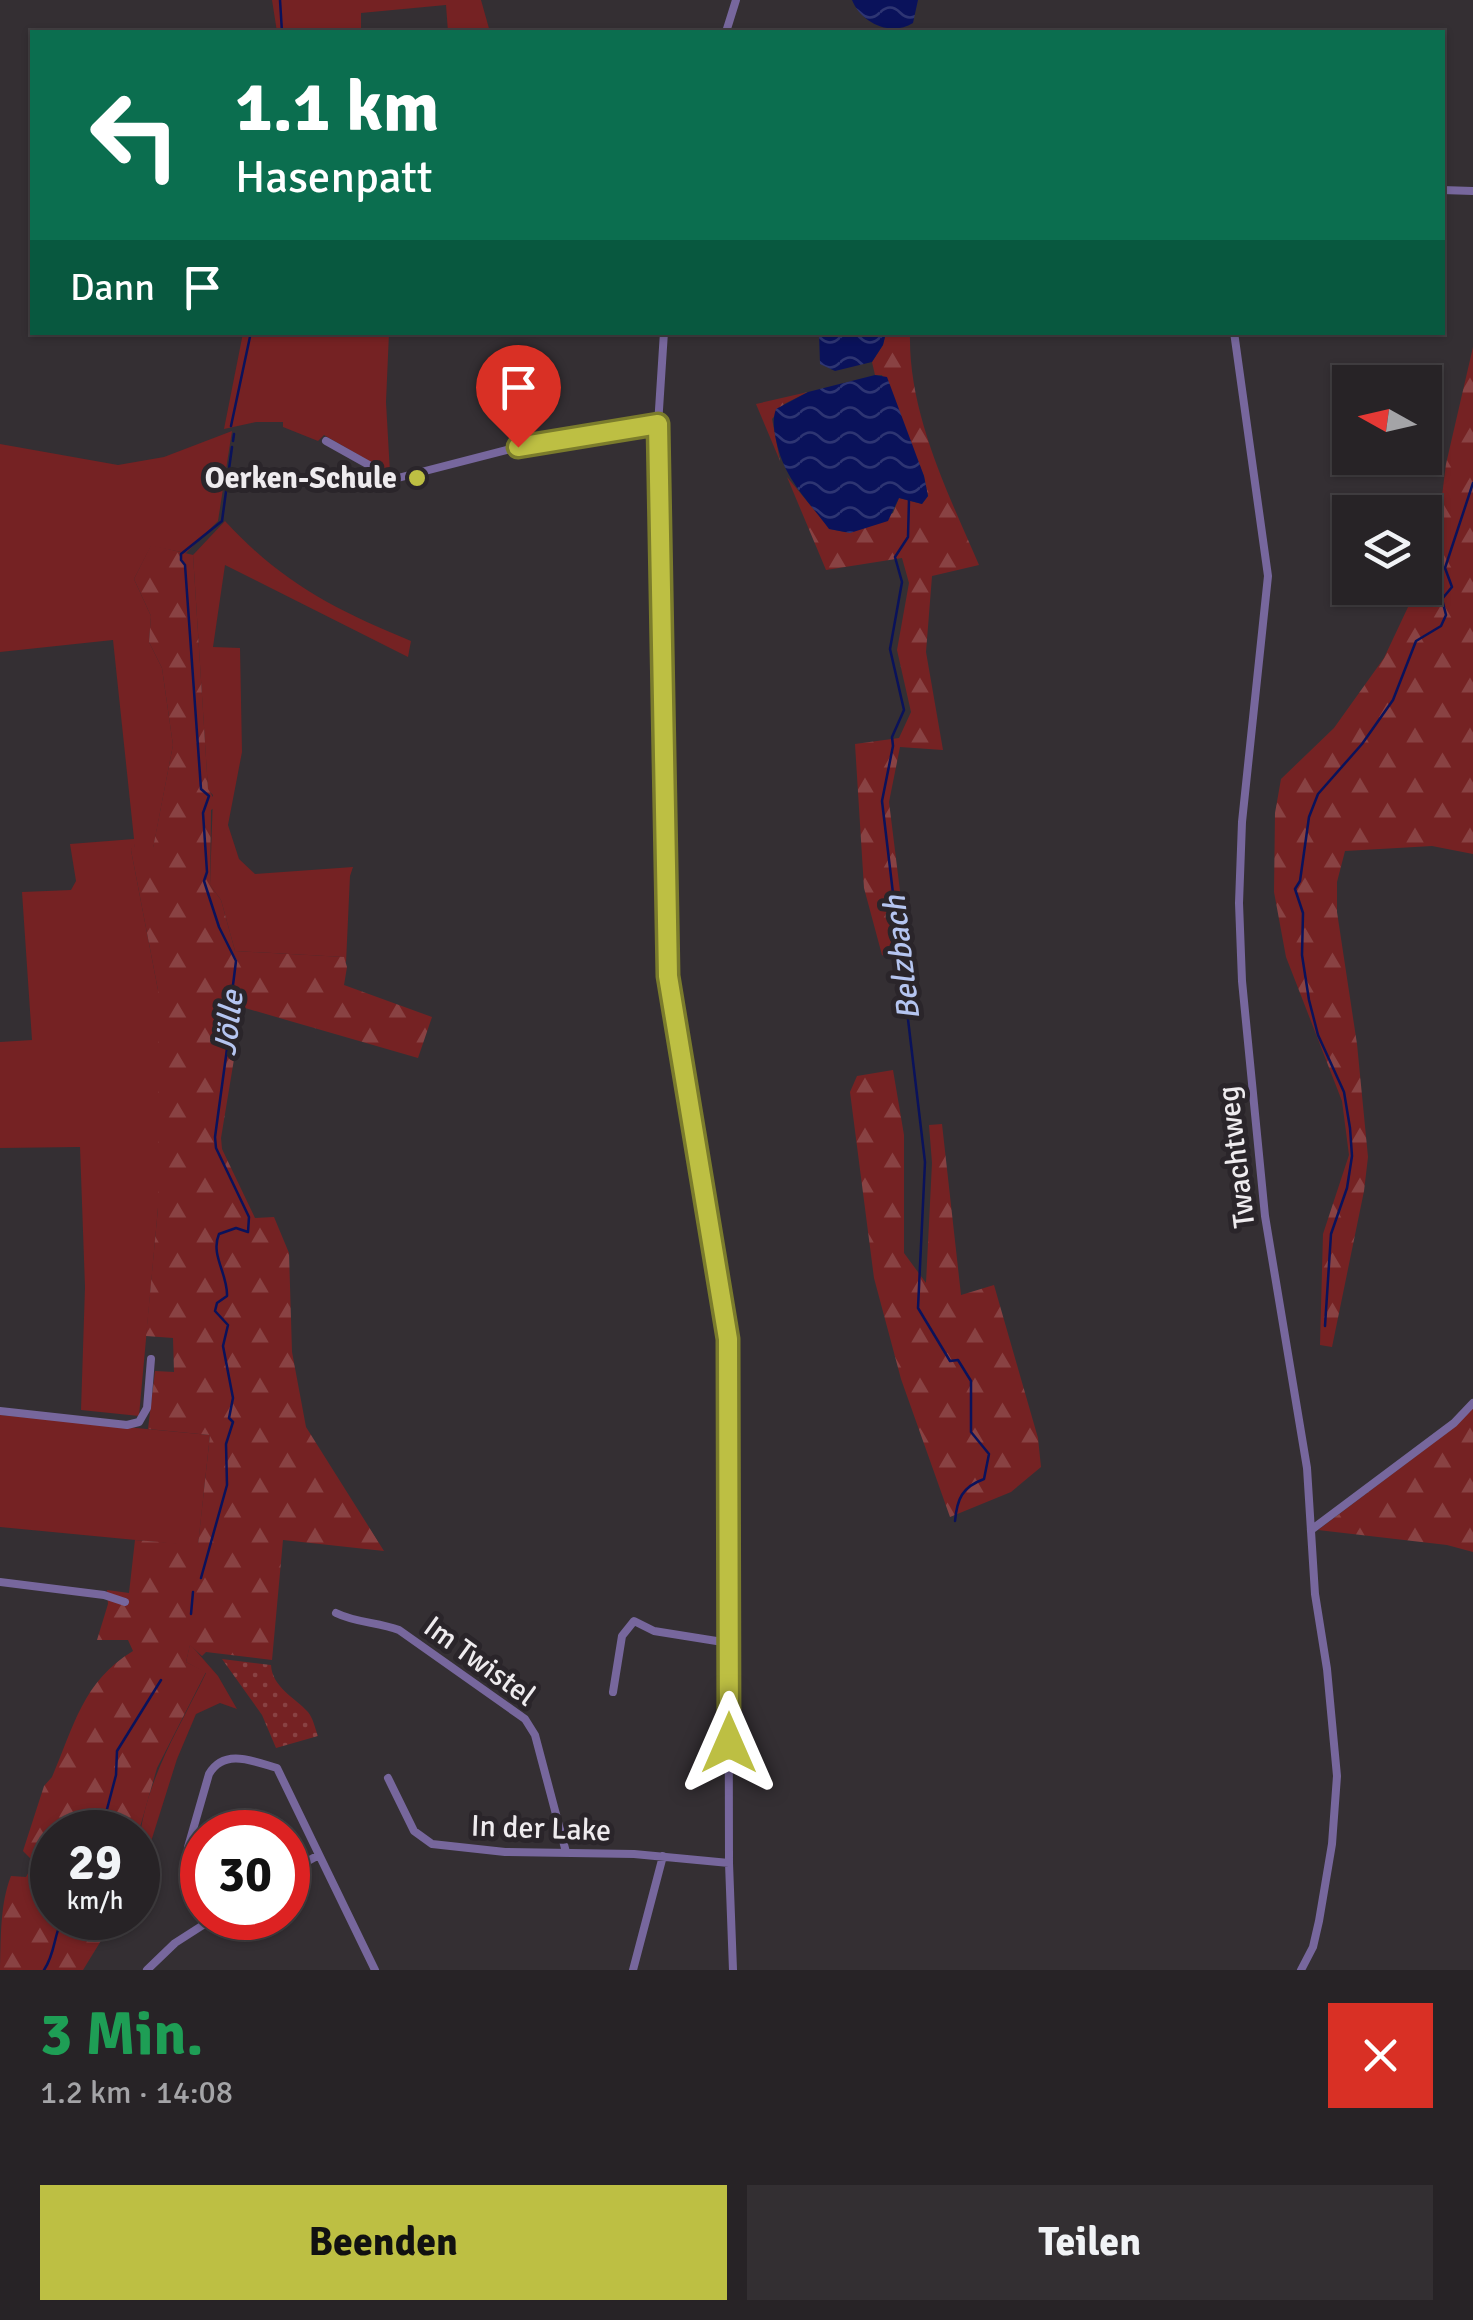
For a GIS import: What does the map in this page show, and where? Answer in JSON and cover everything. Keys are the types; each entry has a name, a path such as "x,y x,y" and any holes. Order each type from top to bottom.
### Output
{"street":[{"path":"727,30 736,0"},
{"path":"1445,190 1473,191"},
{"path":"664,335 658,424 666,950 670,997 728,1339 733,1970"},
{"name":"Twachtweg","path":"1234,335 1268,576 1242,822 1242,980 1264,1216 1307,1468 1315,1594 1331,1707 1337,1800 1319,1921 1313,1947 1301,1970"},
{"path":"326,441 394,479 518,447 658,424"},
{"path":"0,1411 127,1425 139,1422 147,1408 152,1359"},
{"path":"1310,1530 1454,1423 1473,1403"},
{"path":"0,1582 104,1595 125,1602"},
{"name":"Im Twistel","path":"336,1614 351,1621 398,1630 525,1719 535,1734 566,1852"},
{"path":"613,1692 622,1636 634,1621 654,1631 728,1643"},
{"path":"198,1810 209,1774 216,1764 230,1758 277,1768 297,1810"},
{"name":"In der Lake","path":"388,1778 414,1831 424,1841 505,1852 664,1856 730,1863"},
{"path":"310,1839 373,1966 359,1970"},
{"path":"310,1860 318,1856"},
{"path":"632,1970 664,1856"},
{"path":"148,1970 180,1939"}],"green space":[{"path":"272,0 481,0 489,30 448,30 446,5 361,13 361,30 277,30"},
{"path":"243,335 389,335 386,402 390,473 324,435 318,441 283,427 283,422 256,422 224,429"},
{"path":"886,335 910,335 911,363 923,423 979,565 932,576 926,652 943,750 900,747 889,802 908,956 893,960 882,955 864,888 855,744 899,738 911,712 897,650 909,583 902,558 826,570 787,477 830,529 850,533 893,513 899,498 922,504 928,496 924,476 882,375 875,375 872,362"},
{"path":"1473,347 1473,854 1432,846 1345,851 1337,882 1337,912 1357,1044 1368,1157 1332,1347 1320,1345 1323,1234 1349,1155 1342,1101 1286,957 1274,892 1275,813 1281,779 1334,728 1384,658 1409,605 1442,605 1442,496"},
{"path":"808,392 784,404 772,419 780,461 756,404"},
{"path":"232,431 218,521 186,553 151,546 134,579 151,616 149,642 162,668 173,745 153,849 135,848 134,844 131,850 158,990 158,1208 139,1416 81,1410 85,1287 80,1147 0,1148 0,1042 32,1040 22,892 71,890 76,881 70,844 134,839 113,640 0,652 0,444 118,465 164,457"},
{"path":"225,521 288,578 358,618 411,641 408,657 225,565 213,647 240,648 242,752 228,825 239,859 255,874 353,867 346,963 343,957 235,951 221,900 210,885 213,795 208,790 193,555"},
{"path":"151,545 193,555 208,789 218,805 211,810 210,885 221,900 235,951 344,957 344,985 432,1017 418,1058 245,1008 221,1138 222,1149 255,1218 274,1217 289,1253 292,1352 306,1427 384,1551 283,1540 272,1660 206,1652 202,1656 190,1645 186,1662 206,1672 157,1768 145,1810 36,1810 91,1691 102,1676 133,1651 128,1640 97,1640 108,1604 107,1590 129,1593 135,1540 198,1545 210,1435 148,1429 155,1371 174,1372 173,1338 146,1336 158,1208 158,990 131,850 134,840 135,848 153,848 173,745 162,668 149,642 151,616 134,579"},
{"path":"893,1070 904,1135 904,1253 926,1283 932,1163 929,1125 942,1124 961,1295 994,1285 1038,1438 1041,1467 1011,1492 950,1517 901,1379 874,1278 850,1092 857,1076"},
{"path":"1473,1407 1473,1552 1447,1545 1318,1530 1456,1426"},
{"path":"0,1415 210,1435 198,1546 0,1527"},
{"path":"190,1644 218,1676 237,1709 220,1703 196,1714 160,1813 145,1810 160,1766 206,1673 186,1662"},
{"path":"222,1659 271,1665 280,1686 310,1714 318,1736 276,1748 262,1715"},
{"path":"30,1829 30,1858 23,1851"},
{"path":"30,1870 30,1940 101,1940 83,1970 0,1970 7,1887 11,1876 26,1877"}],"water":[{"path":"852,0 918,0 913,23 895,29 869,21"},
{"path":"819,335 886,335 872,362 835,371 820,364"},
{"path":"875,375 887,377 928,496 922,504 899,498 888,521 850,533 829,529 785,466 776,440 776,409 808,392"}],"waterway":[{"name":"Jölle","path":"280,0 282,30"},
{"name":"Jölle","path":"231,426 250,335"},
{"name":"Jölle","path":"233,441 234,434"},
{"name":"Jölle","path":"201,1578 227,1485 226,1444 233,1422 229,1418 233,1398 223,1346 228,1325 215,1311 217,1303 227,1296 217,1242 219,1234 236,1228 248,1232 249,1217 216,1148 236,961 219,927 204,881 207,872 203,813 209,796 201,789 185,565 181,554 222,521 232,447"},
{"path":"1325,1326 1331,1234 1347,1188 1352,1156 1344,1092 1318,1035 1309,1000 1302,955 1303,913 1295,889 1300,881 1309,817 1318,794 1362,744 1393,700 1416,641 1441,626 1446,615 1442,599 1452,587 1445,568 1473,483"},
{"name":"Belzbach","path":"909,500 908,537 895,557 902,582 890,649 904,710 892,737 882,801 925,1162 918,1308 950,1361 958,1360 971,1381 971,1432 989,1454 984,1479 962,1495 955,1521"},
{"name":"Jölle","path":"191,1614 193,1592"},
{"name":"Jölle","path":"107,1810 116,1775 117,1751 161,1680"},
{"name":"Jölle","path":"44,1970 56,1940"}],"place":[{"name":"Oerken-Schule","path":"417,478"}],"route":[{"path":"518,447 658,424 666,950 670,997 728,1339 729,1743"}]}
